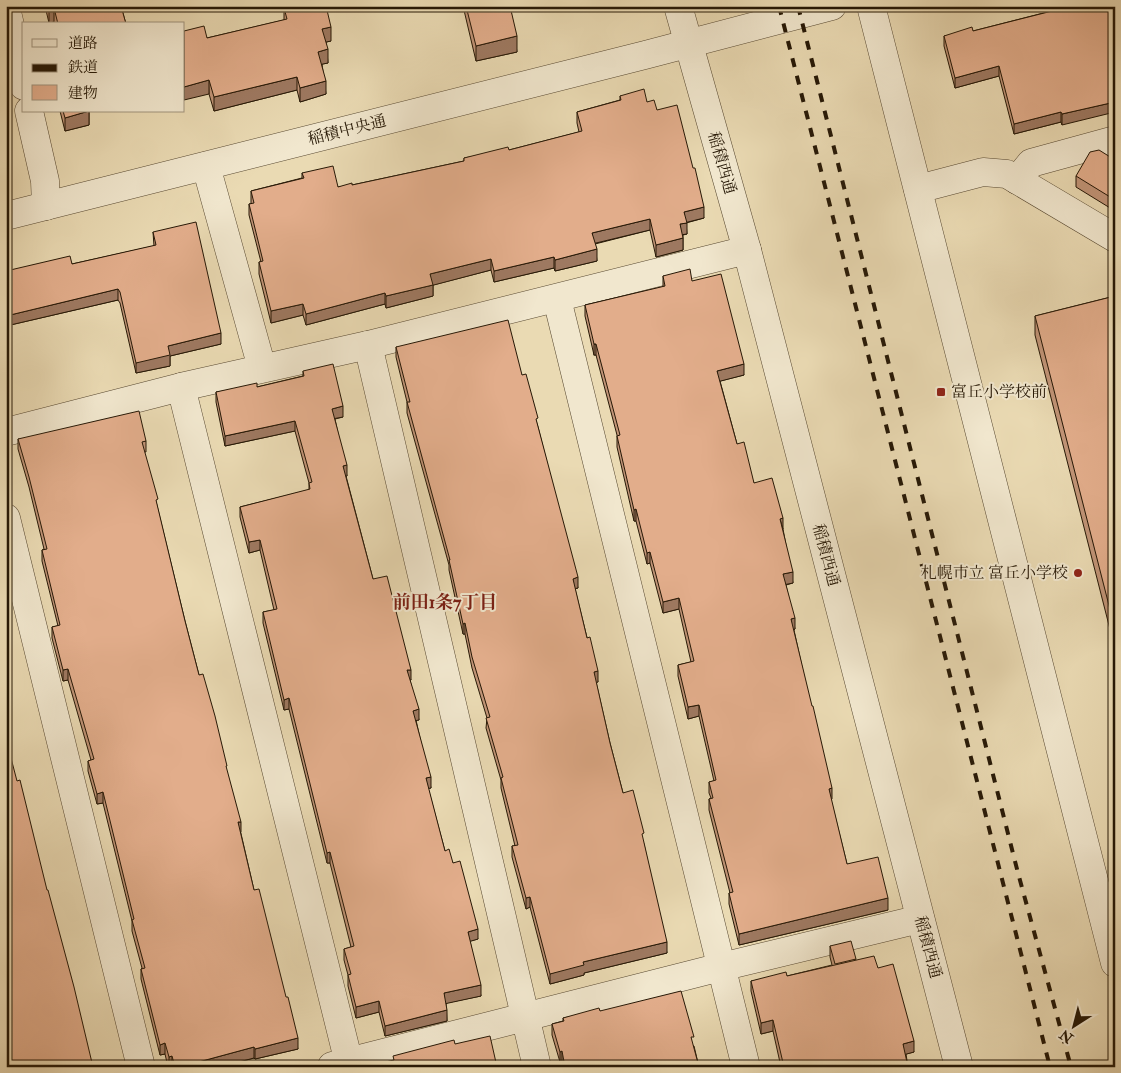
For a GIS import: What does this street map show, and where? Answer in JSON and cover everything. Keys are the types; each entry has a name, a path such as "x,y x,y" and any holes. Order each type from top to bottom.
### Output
{"street":[{"name":"稲積西通","path":"678,6 747,250 959,1067"},
{"name":"稲積中央通","path":"6,216 832,6"},
{"path":"871,6 1115,963"},
{"path":"6,8 22,77"},
{"path":"29,112 45,181 46,206"},
{"path":"1017,180 1031,163 1115,140"},
{"path":"206,166 262,368"},
{"path":"918,188 983,172 1007,174 1115,238"},
{"path":"6,432 181,387 368,345 557,299 747,250"},
{"path":"557,299 746,1067"},
{"path":"368,345 537,1067"},
{"path":"181,387 343,1065 721,967 920,919"},
{"path":"6,518 141,1067"}],"building":[{"path":"48,6 121,6 125,22 58,22 54,8 49,10"},
{"path":"290,6 326,6 331,27 322,29 328,49 318,52 326,81 300,88 297,77 214,97 209,80 185,87 185,31 204,26 207,38 287,19 284,8"},
{"path":"466,6 510,6 517,36 476,46"},
{"path":"1064,6 1115,6 1115,102 1062,114 1061,112 1014,124 999,66 955,78 944,36 972,27 973,31 1064,8"},
{"path":"644,89 647,102 654,100 657,110 677,105 693,168 695,168 704,207 684,212 687,223 680,224 683,238 656,245 650,219 592,233 597,249 555,260 554,257 494,271 491,259 430,274 433,285 386,296 385,293 306,314 303,304 271,311 259,262 263,261 249,204 254,203 251,191 304,178 302,173 333,166 338,187 464,161 464,158 508,147 509,150 582,131 577,112 621,100 620,96"},
{"path":"63,112 86,112 65,118"},
{"path":"1099,150 1115,160 1115,200 1076,176 1090,152"},
{"path":"196,222 221,333 168,346 170,355 136,363 118,289 6,316 6,271 70,256 72,264 156,245 153,232"},
{"path":"690,269 692,281 721,274 744,364 717,371 737,444 744,442 754,483 772,478 783,518 780,519 793,572 783,574 795,618 791,619 832,788 829,789 847,864 878,857 888,898 739,934 729,893 733,892 709,799 713,798 709,782 716,780 699,705 688,707 678,665 694,661 679,598 663,602 650,552 647,553 636,509 634,510 617,436 620,435 585,305 665,286 663,276"},
{"path":"1115,296 1115,629 1035,316"},
{"path":"508,320 522,375 526,374 538,418 536,419 578,577 573,579 587,638 590,637 598,671 594,672 610,743 623,793 633,790 667,942 583,962 584,965 550,974 530,897 526,898 512,846 518,845 501,778 503,777 486,718 490,717 472,657 465,623 463,624 450,560 407,402 410,402 396,347"},
{"path":"333,364 343,406 332,409 347,465 343,466 373,579 387,576 411,670 407,670 419,709 413,711 431,777 426,778 445,851 449,849 453,863 460,861 478,929 468,932 481,985 444,993 447,1010 385,1026 379,1001 356,1007 348,975 351,974 344,949 354,946 330,852 327,853 289,698 284,700 263,612 277,609 260,540 249,542 240,507 310,489 309,483 312,482 295,421 225,436 216,392 257,383 257,387 304,376 303,371"},
{"path":"139,411 146,441 142,442 158,499 156,500 185,621 199,675 203,674 215,716 241,822 238,822 254,890 259,889 298,1038 255,1049 254,1047 180,1067 175,1067 172,1056 169,1057 165,1043 160,1045 141,969 145,968 132,920 134,919 103,792 97,794 88,761 94,759 68,669 63,670 52,627 60,625 42,550 47,549 18,439"},
{"path":"6,739 17,781 20,780 93,1067 6,1067"},
{"path":"851,941 856,959 835,964 830,946"},
{"path":"874,956 878,968 893,964 914,1041 903,1044 908,1067 784,1067 773,1020 761,1023 751,981 786,972 787,976"},
{"path":"681,991 694,1037 691,1037 699,1067 565,1067 562,1051 560,1052 552,1024 564,1021 563,1018 599,1008 600,1011"},
{"path":"490,1036 497,1067 382,1067 381,1063 394,1060 393,1056 454,1040 455,1044"}],"railway":[{"path":"779,6 1050,1067"},
{"path":"798,6 1018,873 1071,1067"}],"place":[{"name":"富丘小学校前","path":"941,392"},
{"name":"札幌市立 富丘小学校","path":"1078,573"}],"district":[{"name":"前田1条7丁目","path":"445,602"}]}
